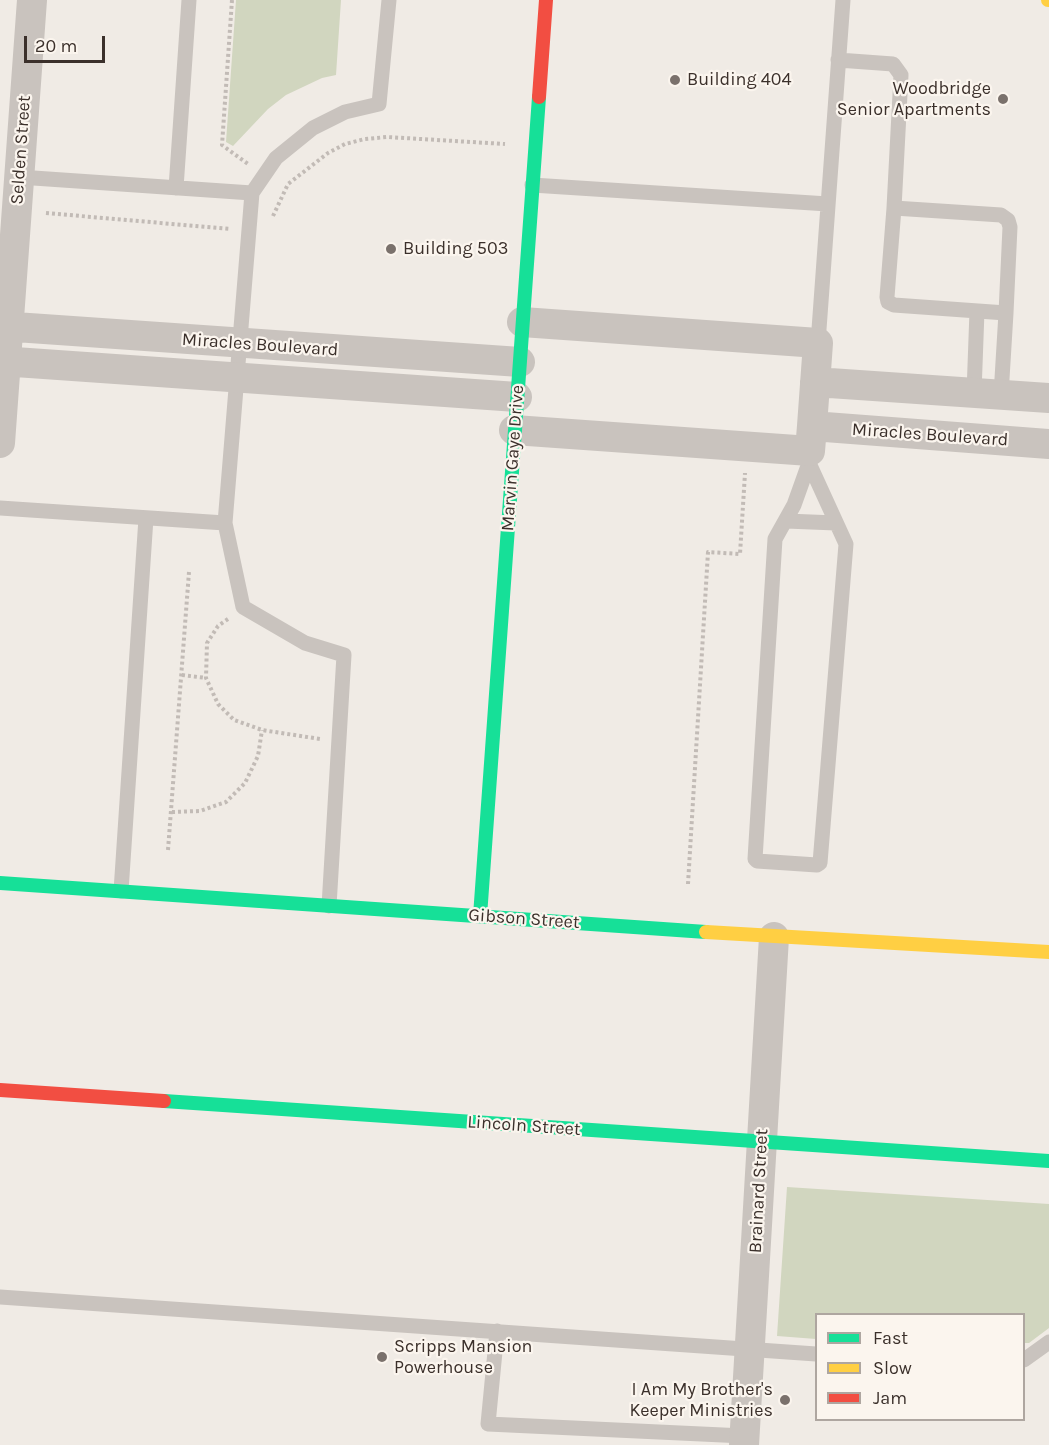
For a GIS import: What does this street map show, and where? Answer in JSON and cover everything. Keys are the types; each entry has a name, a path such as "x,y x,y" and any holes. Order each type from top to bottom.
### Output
{"street":[{"name":"Selden Street","path":"0,443 4,326 19,177 32,0"},
{"name":"Marvin Gaye Drive","path":"480,916 546,0"},
{"path":"522,322 818,343 810,447"},
{"name":"Miracles Boulevard","path":"4,326 519,362"},
{"name":"Miracles Boulevard","path":"3,361 517,397"},
{"path":"815,382 1049,398"},
{"name":"Miracles Boulevard","path":"514,430 810,447 1049,444"},
{"name":"Gibson Street","path":"0,883 774,937 1049,952"},
{"name":"Brainard Street","path":"744,1440 774,937"},
{"name":"Lincoln Street","path":"0,1090 1049,1161"}],"lane":[{"path":"176,188 189,0"},
{"path":"329,906 344,655 304,643 243,608 225,524 252,193 276,158 313,128 345,112 379,104 389,0"},
{"path":"818,343 843,0"},
{"path":"838,60 893,64 902,75 888,303 1005,314"},
{"path":"19,177 252,193"},
{"path":"532,185 828,204"},
{"path":"894,208 1002,215 1008,220 1010,227 1005,314 988,394"},
{"path":"977,311 988,394"},
{"path":"810,447 836,523 846,544 820,863 817,865 755,859 775,539 794,505 810,447"},
{"path":"0,508 225,524"},
{"path":"121,891 146,518"},
{"path":"786,521 836,523"},
{"path":"0,1297 815,1354"},
{"path":"497,1330 488,1424 744,1440"},
{"path":"1025,1359 1049,1342"}],"path":[{"path":"232,0 222,145 252,166"},
{"path":"273,218 288,184 328,153 345,144 387,137 505,144"},
{"path":"46,213 233,229"},
{"path":"688,884 708,552 740,554 745,464"},
{"path":"168,850 189,572"},
{"path":"243,608 218,626 207,643 206,678 218,704 234,720 262,730 339,741"},
{"path":"182,675 206,678"},
{"path":"172,812 200,811 226,802 245,783 258,756 262,730"}],"green space":[{"path":"236,0 341,0 336,75 322,78 286,95 268,109 233,146 226,142"},
{"path":"787,1187 1049,1204 1049,1328 1029,1343 1025,1343 1025,1313 815,1313 815,1339 777,1336"}],"traffic: fast":[{"path":"480,916 539,97"},
{"path":"0,883 706,932"},
{"path":"164,1101 1049,1161"}],"traffic: slow":[{"path":"706,932 1049,952"}],"traffic: jam":[{"path":"539,97 546,0"},
{"path":"0,1090 164,1101"}],"place":[{"name":"Building 404","path":"675,80"},
{"name":"Woodbridge Senior Apartments","path":"1003,99"},
{"name":"Building 503","path":"391,249"},
{"name":"Scripps Mansion Powerhouse","path":"382,1357"},
{"name":"I Am My Brother's Keeper Ministries","path":"785,1400"}]}
